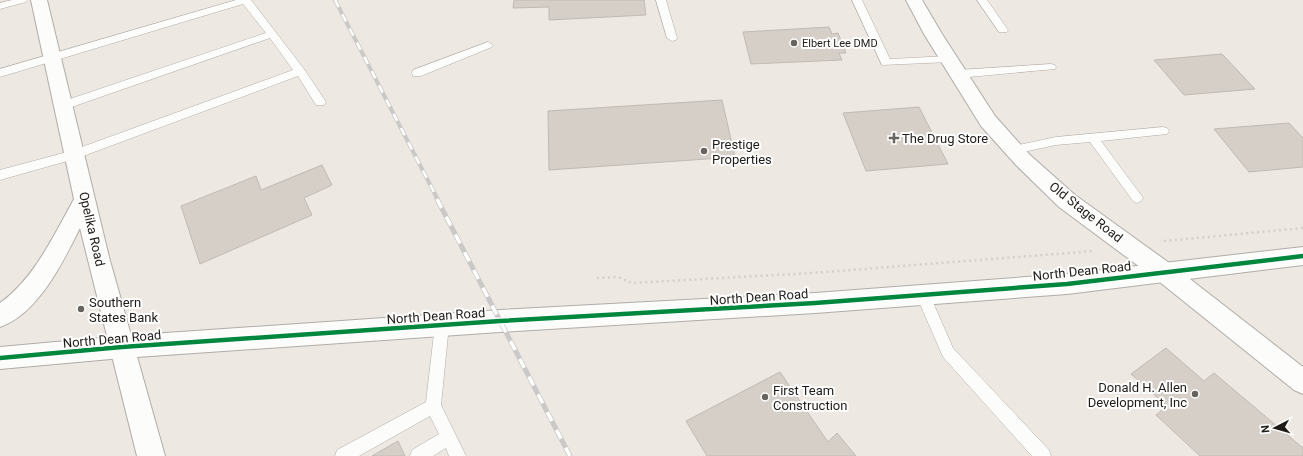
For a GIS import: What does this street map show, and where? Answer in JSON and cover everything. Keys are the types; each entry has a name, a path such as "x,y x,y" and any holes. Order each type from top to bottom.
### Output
{"street":[{"name":"Opelika Road","path":"39,0 62,106 98,257 151,456"},
{"name":"Old Stage Road","path":"914,0 988,121 1014,150 1067,201 1164,272 1303,382"},
{"path":"0,317 21,299 41,275 85,199"},
{"name":"North Dean Road","path":"0,358 122,347 815,303 1067,284 1303,256"}],"lane":[{"path":"0,6 23,0"},
{"path":"0,73 246,0 300,71 320,102"},
{"path":"661,0 672,38"},
{"path":"857,0 886,63 954,66 1051,67"},
{"path":"982,0 1003,30"},
{"path":"62,106 272,34"},
{"path":"417,73 488,45"},
{"path":"0,175 74,155 300,71"},
{"path":"1014,150 1056,141 1163,131"},
{"path":"1093,138 1137,198"},
{"path":"923,295 948,352 1043,456"},
{"path":"442,326 434,406 458,456"},
{"path":"343,456 434,406"},
{"path":"418,456 449,437"}],"path":[{"path":"597,278 618,277 632,283 812,273 1080,253 1128,245 1303,228"}],"building":[{"path":"514,0 644,0 646,15 549,20 549,7 513,8"},
{"name":"Elbert Lee DMD","path":"829,27 832,34 838,33 846,53 839,53 842,60 751,64 743,32"},
{"path":"1222,54 1255,89 1184,95 1154,60"},
{"path":"722,100 735,157 549,170 548,111"},
{"name":"The Drug Store","path":"919,107 948,164 866,171 843,113"},
{"path":"1289,123 1303,138 1303,167 1249,172 1214,129"},
{"path":"322,165 332,185 304,198 312,215 200,264 181,206 256,176 261,190"},
{"name":"Donald H. Allen Development, Inc","path":"1166,348 1204,381 1214,373 1303,448 1303,456 1200,456 1156,415 1167,406 1131,374"},
{"name":"First Team Construction","path":"780,372 828,442 837,433 856,456 707,456 686,421"},
{"path":"398,441 405,456 372,456"}],"railway":[{"path":"335,0 438,200"},
{"path":"437,199 570,456"}],"cycle path":[{"path":"0,358 122,347 500,321 815,303 1067,284 1303,256"}],"place":[{"name":"Elbert Lee DMD","path":"794,43"},
{"name":"The Drug Store","path":"894,138"},
{"name":"Prestige Properties","path":"704,151"},
{"name":"Southern States Bank","path":"81,309"},
{"name":"Donald H. Allen Development, Inc","path":"1195,394"},
{"name":"First Team Construction","path":"765,397"}]}
